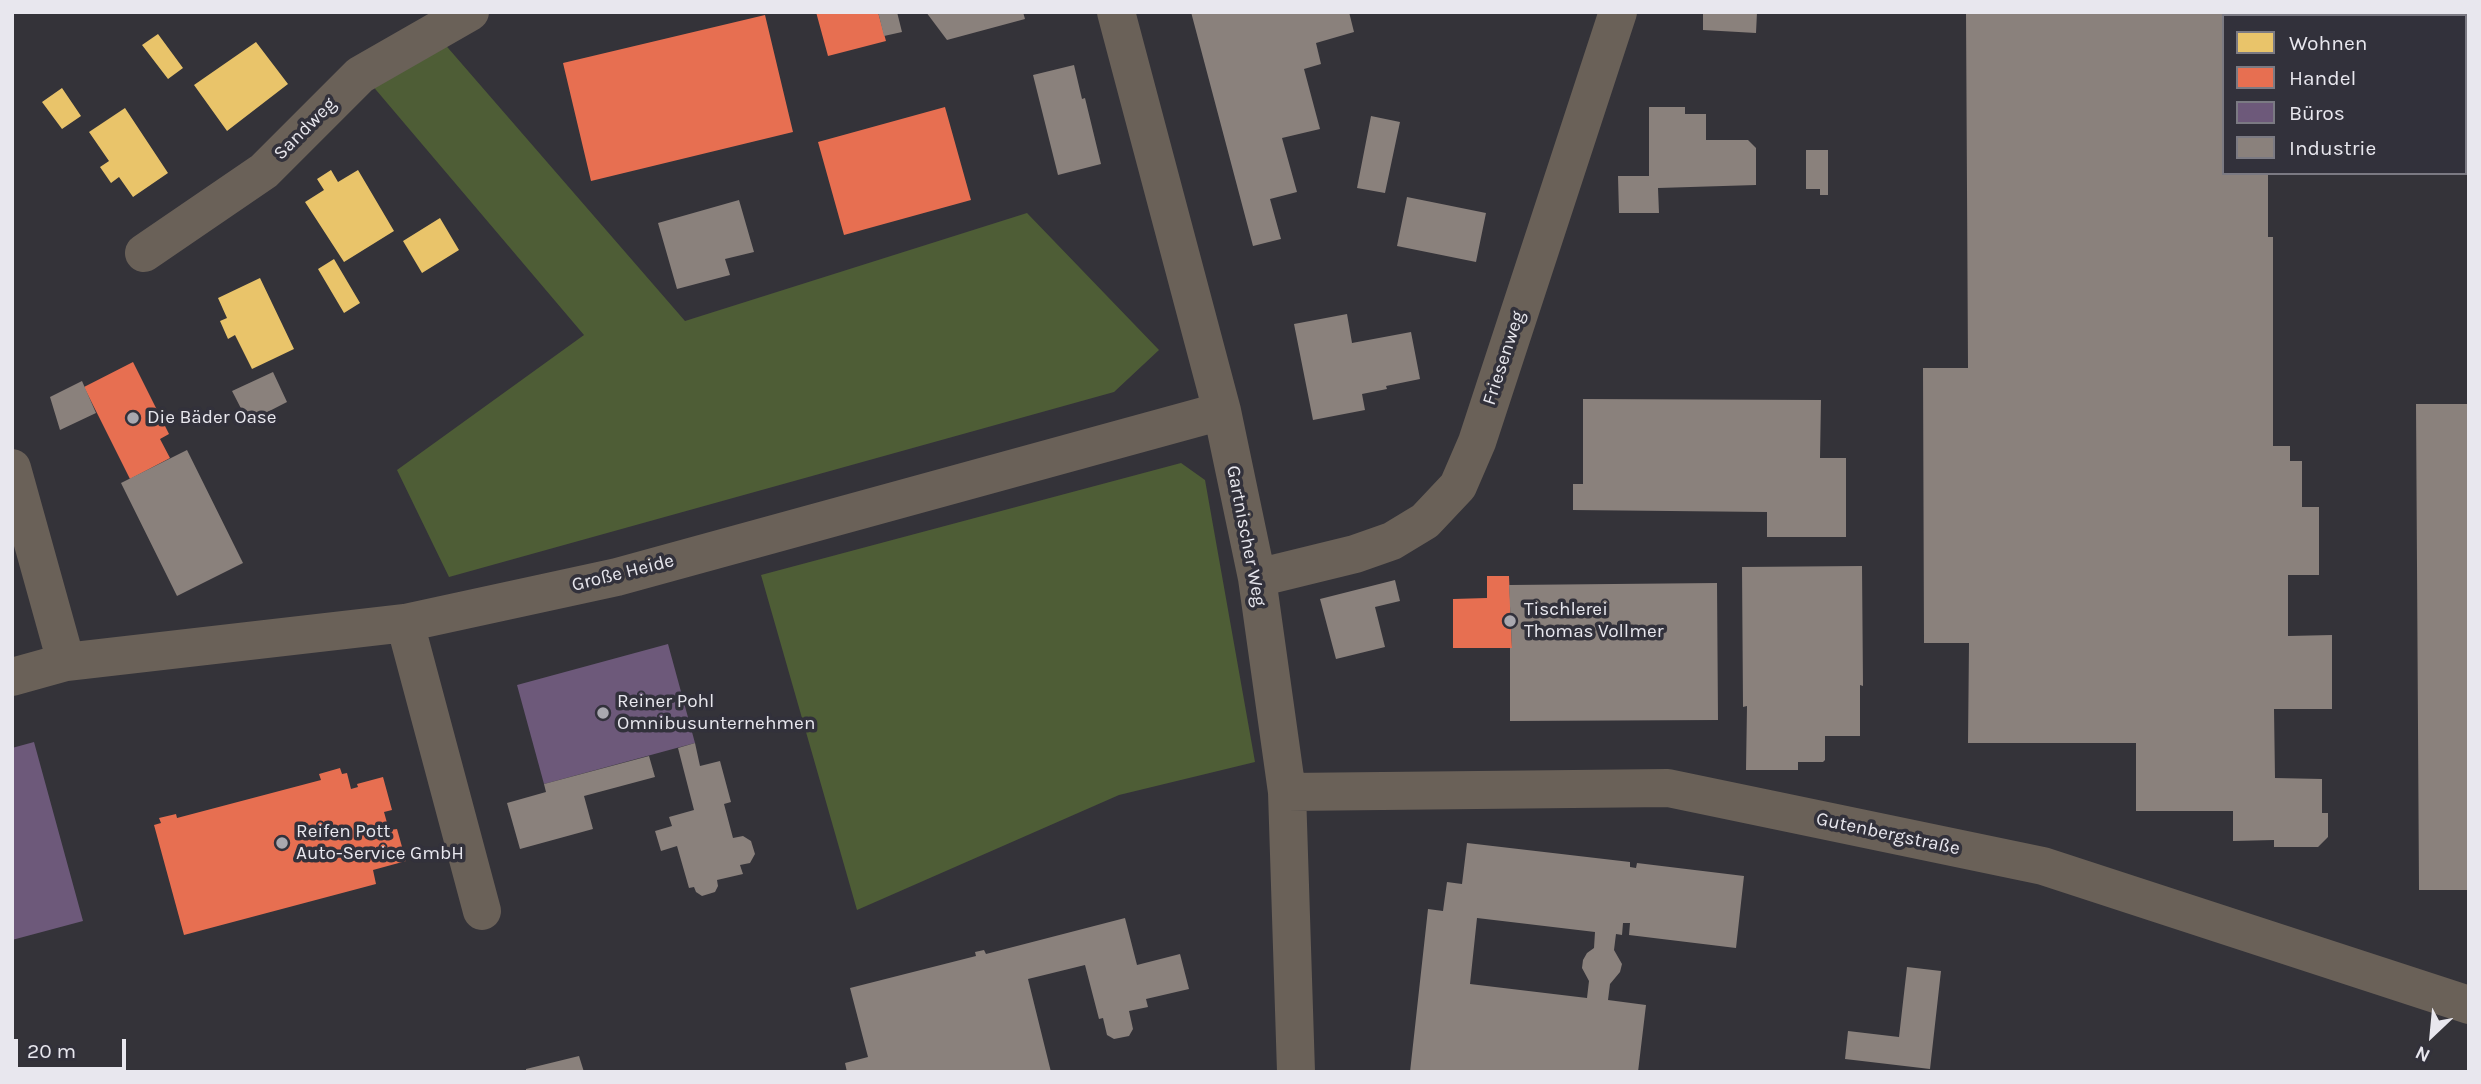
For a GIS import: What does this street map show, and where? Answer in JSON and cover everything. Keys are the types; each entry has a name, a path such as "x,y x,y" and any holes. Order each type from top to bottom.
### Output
{"street":[{"name":"Sandweg","path":"144,253 264,171 360,75 470,12"},
{"name":"Gartnischer Weg","path":"1116,12 1222,411 1256,578 1287,792 1297,1072"},
{"name":"Friesenweg","path":"1256,578 1355,554 1392,541 1425,521 1458,486 1477,442 1618,12"},
{"name":"Große Heide","path":"12,677 66,662 405,623 617,577 1222,411"},
{"path":"12,468 66,662"},
{"path":"405,623 482,911"},
{"name":"Gutenbergstraße","path":"1287,792 1668,788 2043,866 2469,1005"}],"green space":[{"path":"442,41 685,321 1027,213 1159,350 1114,392 449,577 397,470 584,335 371,84"},
{"path":"1181,463 1205,480 1255,762 1119,795 857,910 761,575"}],"building: Wohnen":[{"path":"158,34 183,68 168,79 142,45"},
{"path":"256,42 288,84 227,131 194,85"},
{"path":"62,88 81,116 62,129 42,102"},
{"path":"125,108 168,173 133,197 119,177 111,183 100,167 109,161 89,132"},
{"path":"331,170 338,182 358,170 394,231 344,262 305,202 324,190 317,179"},
{"path":"440,218 459,250 422,273 403,241"},
{"path":"334,259 360,303 344,313 318,269"},
{"path":"260,278 294,349 252,369 235,335 228,339 220,321 227,318 218,298"}],"building: Handel":[{"path":"816,12 878,12 886,41 828,56"},
{"path":"765,15 793,132 591,181 563,63"},
{"path":"945,107 971,200 844,235 818,142"},
{"path":"133,362 169,434 160,439 170,458 130,479 84,387"},
{"path":"1487,576 1509,576 1512,648 1453,648 1453,599 1487,598"},
{"path":"340,768 342,774 347,773 351,789 358,787 357,784 383,777 392,810 384,812 389,830 397,829 406,861 373,870 376,884 184,935 154,825 161,823 159,818 176,814 177,818 321,780 319,774"}],"building: Büros":[{"path":"668,644 695,743 544,784 517,685"},
{"path":"34,742 83,921 12,940 12,748"}],"building: Industrie":[{"path":"878,12 897,12 902,32 884,36"},
{"path":"926,12 1023,12 1025,19 947,40"},
{"path":"1191,12 1349,12 1354,32 1316,43 1321,64 1304,69 1320,129 1282,138 1297,192 1270,199 1281,239 1253,246"},
{"path":"1703,12 1757,12 1756,33 1703,30"},
{"path":"1966,12 2368,12 2222,14 2222,175 2268,175 2268,237 2273,237 2273,446 2290,446 2290,461 2302,461 2302,507 2319,507 2319,575 2288,575 2288,636 2332,635 2332,709 2274,709 2275,778 2322,779 2322,813 2328,813 2328,837 2318,847 2274,847 2274,840 2233,841 2233,811 2136,811 2136,743 1968,743 1969,643 1924,643 1923,368 1968,368"},
{"path":"1074,65 1101,164 1058,175 1033,75"},
{"path":"1649,107 1685,107 1685,114 1706,114 1706,140 1748,140 1756,148 1756,185 1658,188 1659,213 1619,213 1618,176 1649,176"},
{"path":"1371,116 1400,122 1385,193 1357,188"},
{"path":"1806,150 1828,150 1828,195 1820,195 1820,189 1806,189"},
{"path":"1407,197 1486,213 1476,262 1397,246"},
{"path":"739,200 754,252 725,259 730,275 677,289 658,223"},
{"path":"1347,314 1352,343 1411,332 1420,379 1362,394 1365,410 1313,420 1294,324"},
{"path":"273,372 287,402 248,422 232,391"},
{"path":"82,381 96,413 60,430 50,397"},
{"path":"1583,399 1821,400 1820,458 1846,458 1846,537 1767,537 1767,512 1573,510 1573,484 1583,484"},
{"path":"2416,404 2469,404 2469,890 2419,890"},
{"path":"187,450 243,563 177,596 121,483"},
{"path":"1862,566 1863,686 1860,685 1860,736 1825,736 1825,760 1798,762 1798,770 1746,770 1747,706 1743,707 1742,567"},
{"path":"1395,580 1400,601 1375,607 1385,647 1336,659 1320,599"},
{"path":"1717,583 1718,720 1510,721 1512,648 1509,585"},
{"path":"695,743 700,766 720,761 731,802 724,804 733,838 743,836 751,841 755,854 750,863 740,865 743,874 717,880 715,892 702,896 694,887 689,888 677,846 661,851 655,831 672,826 669,817 694,810 678,748"},
{"path":"649,756 655,777 584,796 593,829 520,849 507,803 546,792 544,784"},
{"path":"1467,843 1630,862 1630,867 1636,868 1637,863 1744,876 1736,948 1629,935 1630,923 1623,923 1622,935 1616,934 1614,950 1622,964 1620,972 1610,984 1608,1000 1646,1005 1638,1072 1410,1072 1428,909 1443,911 1447,882 1462,884","holes":["1477,918 1595,932 1594,948 1587,953 1582,968 1589,981 1587,998 1470,984"]},
{"path":"1125,918 1137,965 1180,954 1189,989 1146,999 1148,1007 1129,1011 1133,1029 1129,1036 1114,1039 1107,1035 1103,1018 1099,1019 1085,965 1028,979 1051,1072 847,1072 845,1063 868,1057 850,988 976,956 975,952 984,950 986,954"},
{"path":"1907,967 1941,971 1930,1069 1845,1059 1848,1031 1899,1037"},
{"path":"579,1056 584,1072 526,1072 526,1069"}],"place":[{"name":"Die Bäder Oase","path":"133,418"},
{"name":"Tischlerei Thomas Vollmer","path":"1510,621"},
{"name":"Reiner Pohl Omnibusunternehmen","path":"603,713"},
{"name":"Reifen Pott Auto-Service GmbH","path":"282,843"}]}
